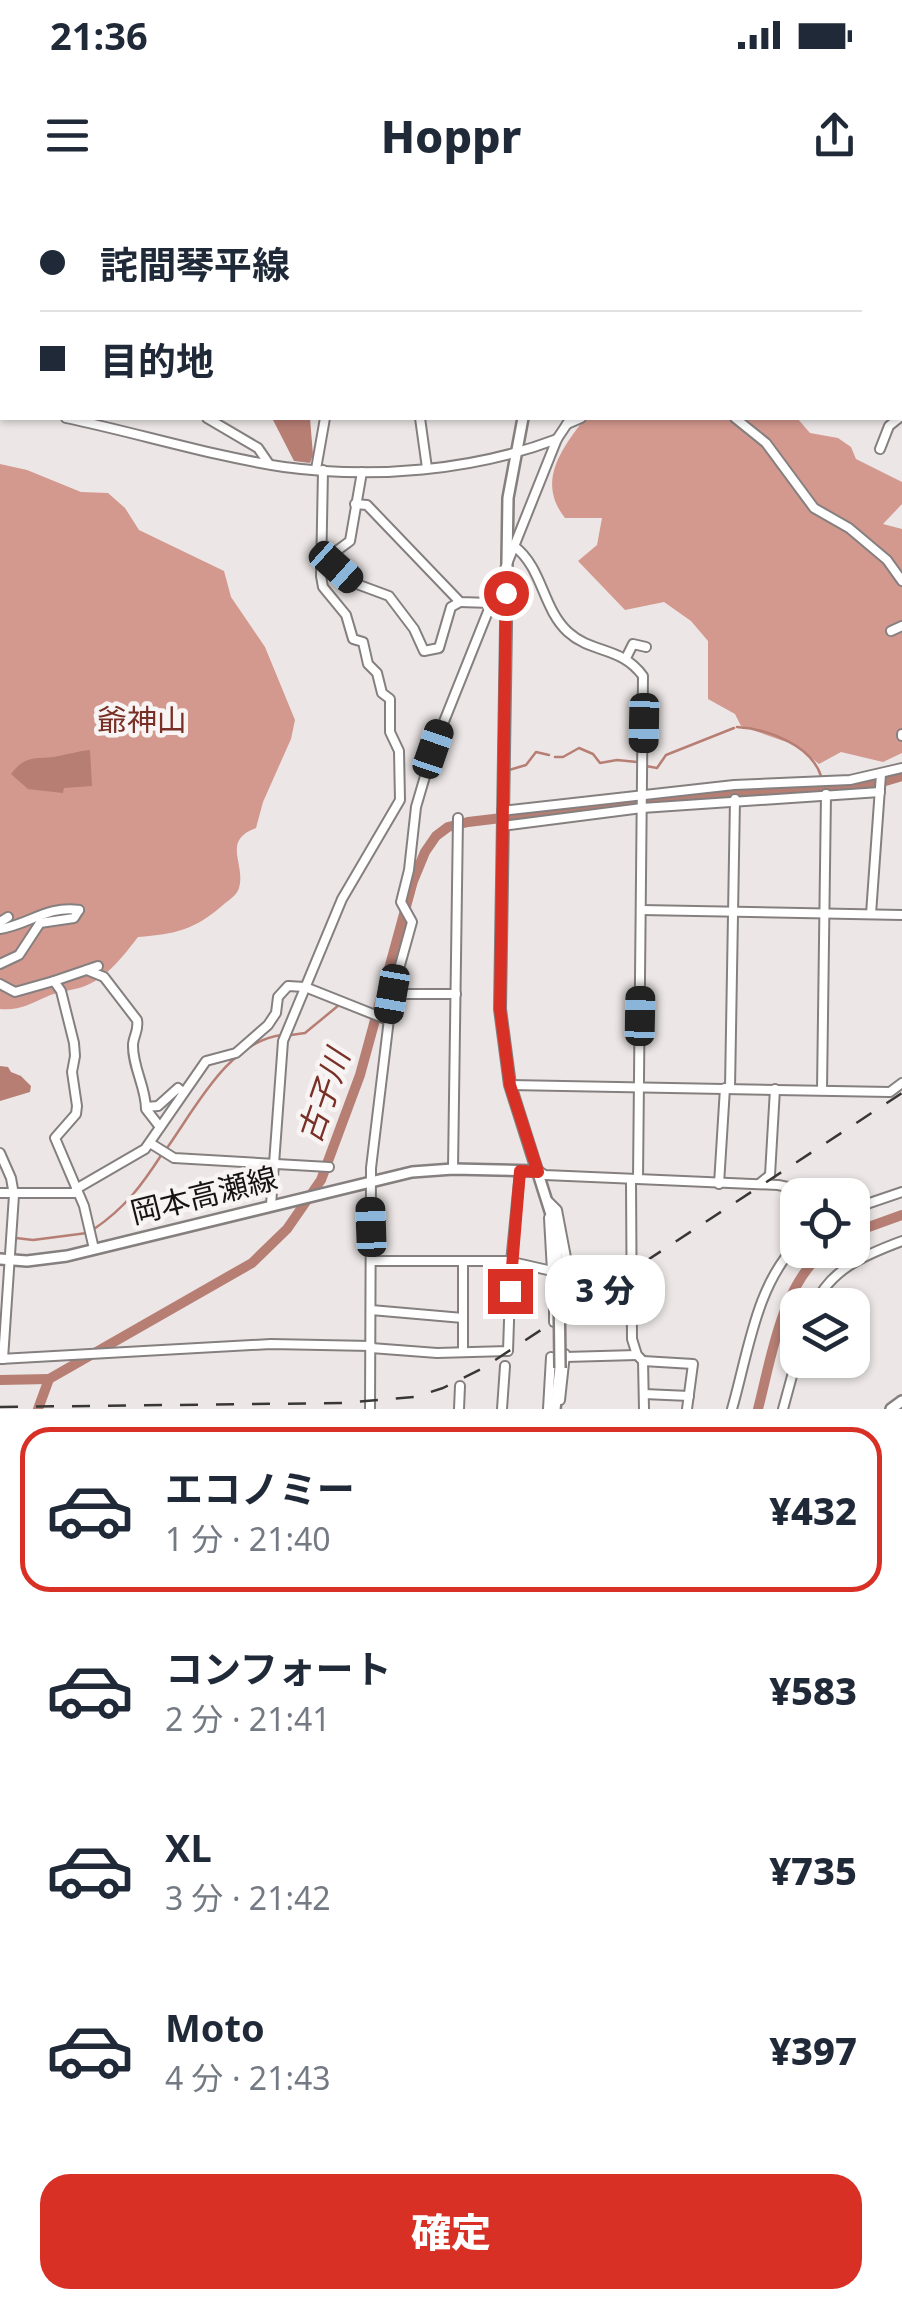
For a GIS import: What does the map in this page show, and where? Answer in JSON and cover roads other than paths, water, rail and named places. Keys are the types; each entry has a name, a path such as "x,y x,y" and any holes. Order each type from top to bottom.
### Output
{"main road":[{"path":"522,420 508,498 500,1009 510,1085 557,1240 560,1368 553,1409"},
{"name":"岡本高瀬線","path":"4,1259 45,1260 412,1172 538,1172"},
{"path":"891,1409 902,1402"}],"street":[{"path":"75,420 268,464 362,472 427,468 514,454 558,440"},
{"path":"210,420 258,448 268,464"},
{"path":"272,1205 283,1041 342,899 401,792 399,751 390,732 390,700 382,693 377,673 368,664 363,642 353,639 346,615 323,588 320,469 326,420"},
{"path":"420,420 427,468"},
{"path":"737,420 766,443 814,508 849,528 887,560 902,581"},
{"path":"880,449 889,426 896,420"},
{"path":"370,1409 370,1181 386,1019 412,922 403,904 416,807 440,730 490,603 569,421"},
{"path":"321,559 350,541 362,472"},
{"path":"356,504 367,505 460,602"},
{"path":"514,546 532,564 546,602 568,632 626,658 640,672 645,688 631,1268 632,1339 640,1358 644,1409"},
{"path":"321,559 354,583 388,596 414,629 424,651 440,648 452,607 460,602 490,603"},
{"path":"891,631 902,626"},
{"path":"626,658 633,644 646,648"},
{"path":"502,811 734,785 850,780 902,768"},
{"path":"871,914 881,774"},
{"path":"719,1184 728,1088 734,785"},
{"path":"502,826 642,808 880,791"},
{"path":"822,1090 826,794"},
{"path":"552,805 552,819"},
{"path":"453,1169 458,818"},
{"path":"0,964 19,955 40,923 74,918 78,910 45,912 14,927 3,923"},
{"path":"642,910 902,915"},
{"path":"0,984 15,992 98,966"},
{"path":"87,970 104,978 137,1020 133,1046 147,1096 146,1107 160,1127"},
{"path":"54,981 61,991 74,1043 72,1072 78,1106 55,1138 77,1191 94,1249"},
{"path":"0,1194 77,1191 132,1158 150,1143 206,1060 236,1053 268,1025 282,990 296,985 304,987 386,1019"},
{"path":"392,994 456,994"},
{"path":"510,1085 890,1092 902,1083"},
{"path":"146,1107 158,1106 178,1088 183,1092"},
{"path":"759,1184 770,1175 774,1089"},
{"path":"150,1143 174,1158 330,1167"},
{"path":"0,1153 12,1178 14,1195 4,1259 2,1359 271,1344 437,1353 508,1351 510,1262 520,1171"},
{"path":"538,1172 549,1176 696,1180 780,1187"},
{"path":"870,1203 902,1192"},
{"path":"547,1201 558,1210 568,1268"},
{"path":"826,1288 835,1276 884,1248 902,1245"},
{"path":"372,1260 510,1262 558,1278"},
{"path":"462,1350 463,1263"},
{"path":"732,1409 766,1288 780,1263"},
{"path":"554,1322 558,1278 568,1268 631,1268"},
{"path":"558,1278 565,1312"},
{"path":"371,1310 463,1318"},
{"path":"553,1409 565,1354 693,1364 687,1409"},
{"path":"551,1357 553,1409"},
{"path":"502,1409 498,1394 506,1366"},
{"path":"783,1409 791,1378"},
{"path":"459,1409 460,1386"},
{"path":"644,1394 689,1396"}],"waterway":[{"path":"737,727 762,731 798,747 821,776"},
{"path":"646,766 657,768 666,755 734,728"},
{"path":"555,757 579,748 593,754 600,763 637,762"},
{"path":"509,770 526,765 536,752 549,755"},
{"name":"古子川","path":"38,1409 49,1379 252,1263 287,1229 321,1180 360,1075 413,881 425,852 448,827 656,800 872,785 902,776"},
{"path":"291,1035 305,1033 339,1005 361,1013"},
{"path":"167,1148 230,1063 246,1049 283,1035"},
{"path":"94,1229 132,1195 162,1154"},
{"path":"870,1227 902,1215"},
{"path":"16,1238 33,1240 87,1233"},
{"path":"758,1409 780,1323 808,1268"},
{"path":"0,1380 49,1379"}],"railway":[{"path":"0,1407 343,1403 415,1397 443,1388 483,1368 902,1093"}],"park label":[{"name":"爺神山","path":"142,721"}]}
